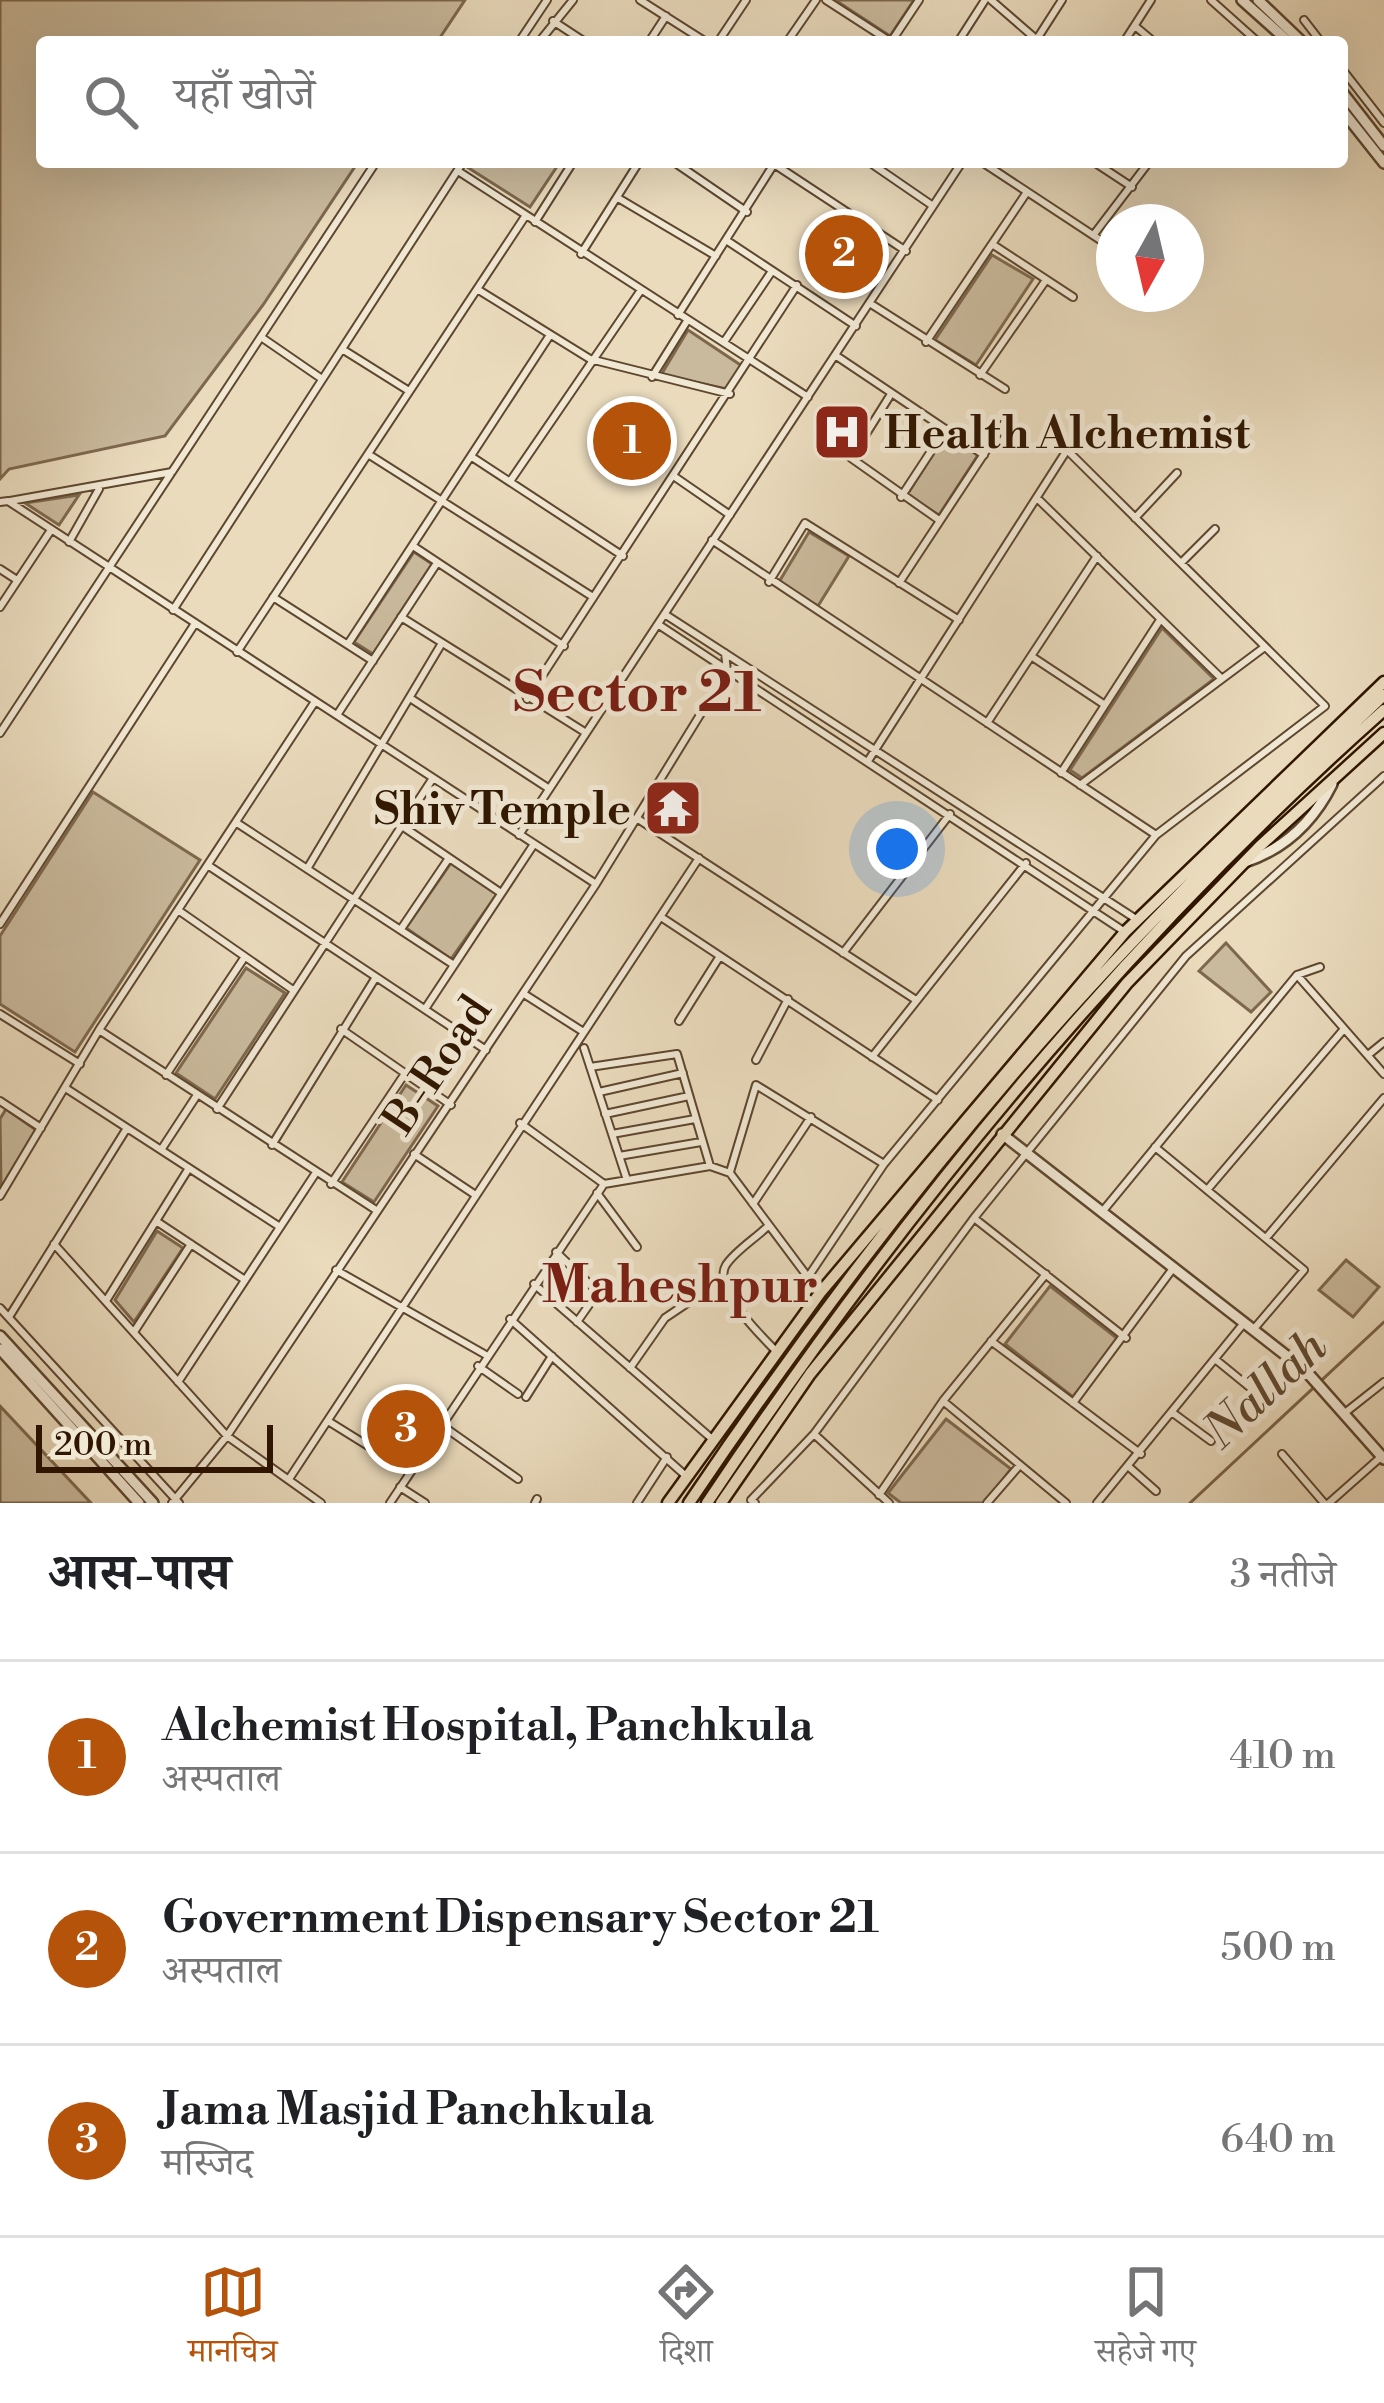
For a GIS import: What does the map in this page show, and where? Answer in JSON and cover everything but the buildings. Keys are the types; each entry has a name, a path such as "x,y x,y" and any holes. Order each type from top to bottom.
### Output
{"highway":[{"path":"689,1503 775,1376 938,1159 1125,932 1383,685"},
{"path":"668,1503 820,1293 1109,967 1383,685"},
{"path":"721,1503 810,1374 1078,1019 1330,774 1384,710"},
{"path":"1330,774 1384,733"},
{"path":"707,1503 786,1385 960,1175 1002,1134 1127,983 1244,856"}],"street":[{"path":"523,36 547,0"},
{"path":"543,36 573,0"},
{"path":"640,0 697,36"},
{"path":"722,36 746,0"},
{"path":"791,36 816,0"},
{"path":"826,0 882,36"},
{"path":"895,36 919,0"},
{"path":"962,36 988,0 1029,36"},
{"path":"1038,36 1062,0"},
{"path":"1128,36 1151,0"},
{"path":"1211,0 1251,36"},
{"path":"1242,0 1282,36"},
{"path":"1258,0 1296,36"},
{"path":"654,36 666,16"},
{"path":"1304,20 1316,36"},
{"path":"553,21 576,36"},
{"path":"1135,26 1147,36"},
{"path":"1348,77 1384,123"},
{"path":"1348,100 1384,146"},
{"path":"1348,118 1384,163"},
{"path":"0,733 372,168"},
{"path":"173,610 457,168"},
{"path":"463,168 581,254 808,397"},
{"path":"536,222 569,168"},
{"path":"581,254 636,168"},
{"path":"683,168 747,212"},
{"path":"678,315 747,212 770,168"},
{"path":"781,168 906,251"},
{"path":"883,168 933,206"},
{"path":"519,835 583,731 666,615 958,168"},
{"path":"991,168 1095,233 1145,168"},
{"path":"1103,168 1132,187"},
{"path":"926,343 1028,192"},
{"path":"618,198 716,256"},
{"path":"237,652 526,215"},
{"path":"728,242 857,326"},
{"path":"992,244 1073,298"},
{"path":"724,343 772,271"},
{"path":"980,375 1046,280"},
{"path":"527,699 797,285"},
{"path":"478,289 590,359 730,394"},
{"path":"511,480 641,290"},
{"path":"870,303 926,343 1005,388"},
{"path":"652,377 687,321"},
{"path":"347,644 550,335"},
{"path":"261,337 323,380"},
{"path":"342,350 410,391"},
{"path":"835,355 984,455"},
{"path":"891,394 850,458 939,520"},
{"path":"899,583 1009,416"},
{"path":"902,497 945,430"},
{"path":"808,1277 884,1164 995,1026 1107,900 1156,835 1325,706 1262,649 1067,450 868,761"},
{"path":"368,454 594,598"},
{"path":"472,457 623,556"},
{"path":"4,502 99,489 172,472"},
{"path":"1135,518 1177,473"},
{"path":"675,477 730,514"},
{"path":"69,542 99,489"},
{"path":"1037,498 1222,679"},
{"path":"4,502 596,884"},
{"path":"769,582 805,524 959,620"},
{"path":"1181,563 1215,529"},
{"path":"0,607 51,530"},
{"path":"712,539 769,582 1156,835"},
{"path":"413,546 564,646"},
{"path":"987,723 1097,556"},
{"path":"336,716 437,562"},
{"path":"0,569 17,580"},
{"path":"273,597 373,661"},
{"path":"666,615 1137,920"},
{"path":"401,617 583,731"},
{"path":"1061,773 1160,619"},
{"path":"0,924 195,624"},
{"path":"658,625 1125,932"},
{"path":"307,869 442,644"},
{"path":"1080,785 1262,649"},
{"path":"725,653 727,671"},
{"path":"1034,658 1105,705"},
{"name":"B-Road","path":"175,1502 226,1436 414,1154 452,1105 727,671"},
{"path":"410,698 548,788"},
{"path":"0,1195 99,1030 314,702"},
{"path":"1244,856 1277,851 1320,807 1330,774"},
{"path":"755,1503 751,1500 814,1435 974,1218 1186,956 1384,776"},
{"path":"217,1109 433,778"},
{"path":"843,953 950,814"},
{"path":"638,818 916,1000"},
{"path":"238,823 454,965"},
{"path":"402,826 501,893"},
{"path":"424,1009 534,844"},
{"path":"872,1057 1037,855"},
{"path":"400,930 449,858"},
{"path":"289,1479 699,858"},
{"path":"209,866 487,1050"},
{"path":"178,910 294,991"},
{"path":"661,916 938,1101"},
{"path":"679,1021 720,956"},
{"path":"166,1075 244,958"},
{"path":"1102,1212 1297,974 1320,967"},
{"path":"1297,974 1384,1074"},
{"path":"272,1145 376,977"},
{"path":"524,994 583,1032"},
{"path":"756,1060 788,999"},
{"path":"0,1014 80,1064"},
{"path":"341,1029 452,1105"},
{"path":"1207,1190 1344,1029"},
{"path":"99,1030 376,1210"},
{"path":"1368,1055 1384,1042"},
{"path":"584,1048 627,1180"},
{"path":"590,1066 677,1054 710,1166"},
{"path":"598,1093 683,1073"},
{"path":"332,1184 404,1075"},
{"path":"730,1173 756,1085 884,1164"},
{"path":"67,1089 280,1227"},
{"path":"161,1150 197,1095"},
{"path":"605,1114 689,1096"},
{"path":"1266,1238 1384,1098"},
{"path":"0,1101 41,1128"},
{"path":"752,1204 811,1117"},
{"path":"612,1134 695,1119"},
{"path":"520,1123 604,1184"},
{"path":"9,1317 127,1127"},
{"path":"1002,1134 1306,1371 1383,1458 1326,1503 1282,1454"},
{"path":"619,1156 701,1142"},
{"path":"1097,1503 1215,1359 1304,1270 1155,1147"},
{"path":"414,1154 475,1194"},
{"path":"390,1503 509,1319 604,1184 710,1166 730,1173 820,1293"},
{"path":"106,1301 189,1168"},
{"path":"178,1382 315,1174"},
{"path":"597,1193 637,1247"},
{"path":"974,1218 1126,1338"},
{"path":"156,1221 245,1280"},
{"path":"768,1226 725,1267 723,1279 739,1313 776,1352"},
{"path":"54,1244 226,1436 321,1503"},
{"path":"134,1332 191,1244"},
{"path":"556,1252 598,1292 577,1322"},
{"path":"1073,1403 1126,1338 1174,1266"},
{"path":"336,1270 399,1311 486,1355"},
{"path":"879,1495 943,1401 1046,1274"},
{"path":"630,1368 665,1318 723,1279"},
{"path":"534,1284 711,1438"},
{"path":"0,1308 175,1502"},
{"path":"509,1319 687,1476"},
{"path":"0,1336 153,1503"},
{"path":"991,1341 1141,1454"},
{"path":"0,1348 139,1503"},
{"path":"478,1366 522,1396 552,1357"},
{"path":"1215,1359 1253,1390"},
{"path":"1346,1412 1384,1382"},
{"path":"943,1401 1066,1503"},
{"path":"1173,1413 1211,1442"},
{"path":"328,1421 410,1472"},
{"path":"440,1424 518,1480"},
{"path":"814,1435 890,1503"},
{"path":"637,1503 667,1457"},
{"path":"987,1503 1019,1466"},
{"path":"1129,1467 1156,1491"},
{"path":"400,1487 425,1503"}],"shaded area":[{"path":"0,0 465,0 441,36 36,36 36,168 354,168 263,305 165,436 9,469 0,479"},
{"path":"835,0 914,0 890,36"},
{"path":"469,168 556,168 530,207"},
{"path":"992,255 1033,279 976,365 935,340"},
{"path":"688,330 742,366 727,389 661,375"},
{"path":"946,434 978,455 939,515 907,495"},
{"path":"79,495 59,525 25,503"},
{"path":"809,532 849,556 818,606 779,582"},
{"path":"414,552 432,564 373,654 354,642"},
{"path":"1162,628 1214,679 1082,778 1070,770"},
{"path":"93,792 200,860 75,1052 0,1004 0,936"},
{"path":"451,863 497,894 451,959 406,928"},
{"path":"1226,943 1271,992 1251,1012 1199,971"},
{"path":"246,968 285,993 215,1099 176,1073"},
{"path":"406,1085 438,1106 374,1202 342,1182"},
{"path":"6,1109 36,1130 1,1188 0,1119"},
{"path":"157,1231 183,1248 134,1322 115,1300"},
{"path":"1346,1260 1379,1287 1353,1317 1319,1290"},
{"path":"1050,1286 1118,1339 1073,1397 1005,1344"},
{"path":"0,1406 91,1503 0,1503"},
{"path":"946,1419 1011,1469 985,1503 901,1503 888,1493"}],"waterway":[{"name":"Nallah","path":"1190,1503 1384,1322"}],"place":[{"name":"Government Dispensary Sector 21","path":"844,254"},
{"name":"Health Alchemist","path":"842,432"},
{"name":"Alchemist Hospital, Panchkula","path":"632,441"},
{"name":"Shiv Temple","path":"673,808"},
{"name":"Jama Masjid Panchkula","path":"406,1429"}],"district":[{"name":"Sector 21","path":"637,691"},
{"name":"Maheshpur","path":"680,1284"}]}
